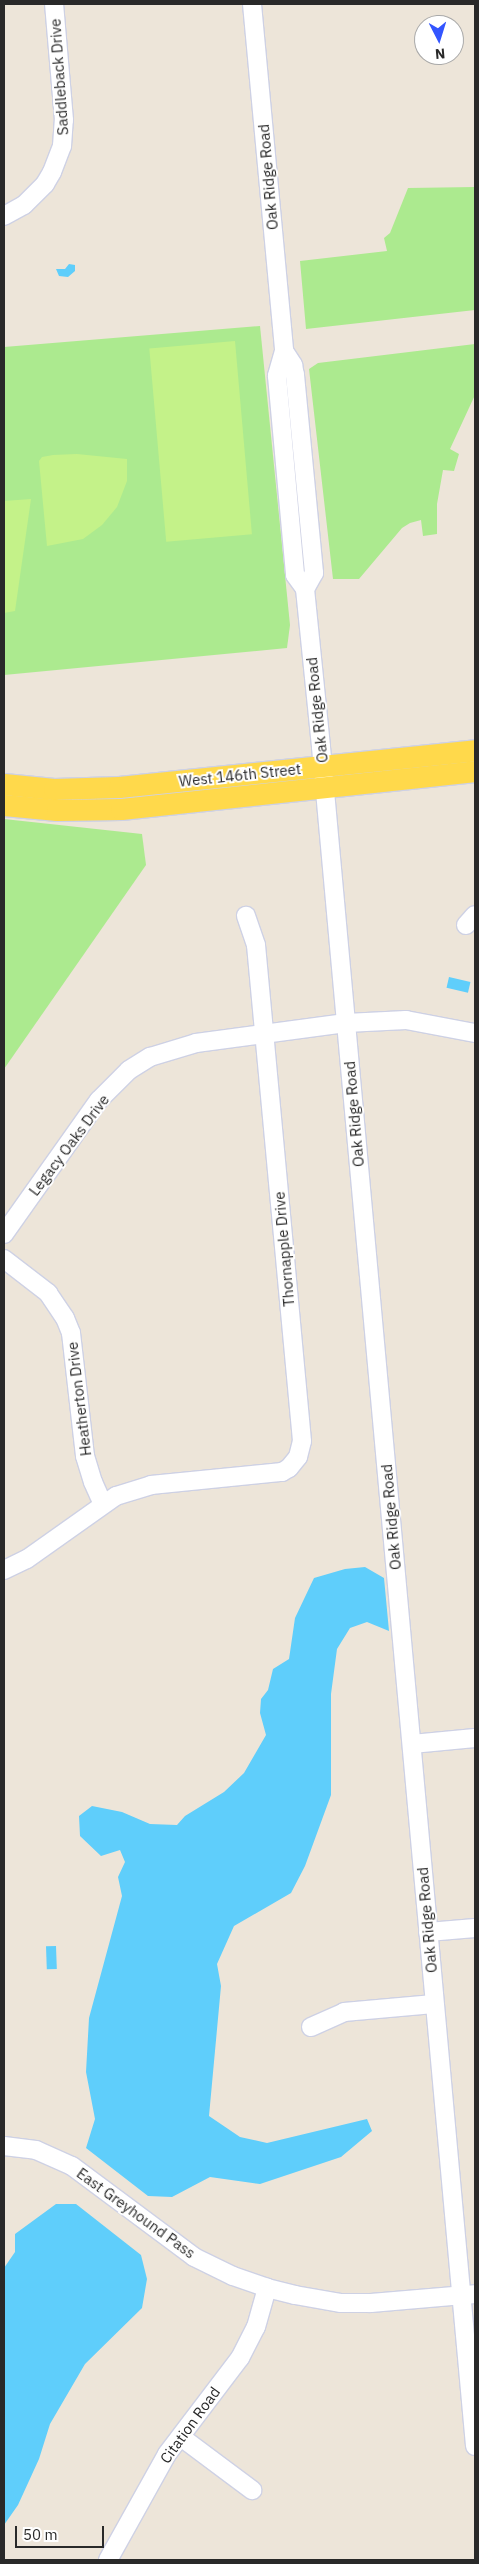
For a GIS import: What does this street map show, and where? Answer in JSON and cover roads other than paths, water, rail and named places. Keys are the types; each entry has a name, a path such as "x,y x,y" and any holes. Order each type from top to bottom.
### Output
{"main road":[{"name":"West 146th Street","path":"4,805 57,810 121,809 323,777 475,750"},
{"name":"West 146th Street","path":"4,784 54,789 98,789 475,771"}],"street":[{"name":"Saddleback Drive","path":"4,216 24,205 45,184 62,146 64,120 54,4"},
{"name":"Oak Ridge Road","path":"252,4 284,351 277,376 294,575 305,589 412,1744 434,2004 468,2295 475,2446"},
{"name":"Thornapple Drive","path":"103,1504 116,1496 151,1485 282,1472 295,1463 302,1441 256,945 246,916"},
{"name":"Legacy Oaks Drive","path":"4,1234 99,1100 129,1070 150,1057 196,1043 346,1023 406,1020 475,1033"},
{"name":"Heatherton Drive","path":"4,1259 48,1293 72,1333 85,1456 93,1482 103,1504"},
{"path":"4,1570 27,1559 103,1504"},
{"path":"412,1744 475,1738"},
{"path":"428,1932 475,1928"},
{"path":"311,2027 344,2012 434,2004"},
{"name":"East Greyhound Pass","path":"4,2146 36,2150 72,2166 194,2257 233,2276 267,2288 295,2296 341,2302 370,2303 468,2295"},
{"name":"Citation Road","path":"108,2560 143,2494 167,2454 240,2358 261,2313 267,2288"},
{"path":"181,2437 252,2490"}],"water":[{"path":"69,264 75,265 75,271 68,277 59,276 56,269 65,269"},
{"path":"449,977 470,982 468,993 447,988"},
{"path":"365,1567 384,1578 389,1631 367,1622 350,1628 337,1649 331,1694 331,1795 305,1866 291,1893 234,1926 217,1964 221,1986 209,2116 240,2137 267,2143 367,2119 372,2131 341,2157 260,2184 210,2177 172,2197 148,2196 86,2148 95,2119 86,2072 89,2018 122,1896 118,1877 125,1862 120,1850 101,1856 80,1836 79,1816 92,1806 122,1812 150,1824 177,1825 185,1816 224,1792 244,1773 266,1735 260,1713 261,1699 268,1690 273,1669 289,1659 295,1618 314,1578 345,1569"},
{"path":"46,1946 56,1946 57,1969 47,1969"},
{"path":"56,2204 76,2204 141,2255 147,2279 142,2308 85,2364 50,2424 39,2459 18,2505 4,2525 4,2268 15,2252 15,2234"}]}
